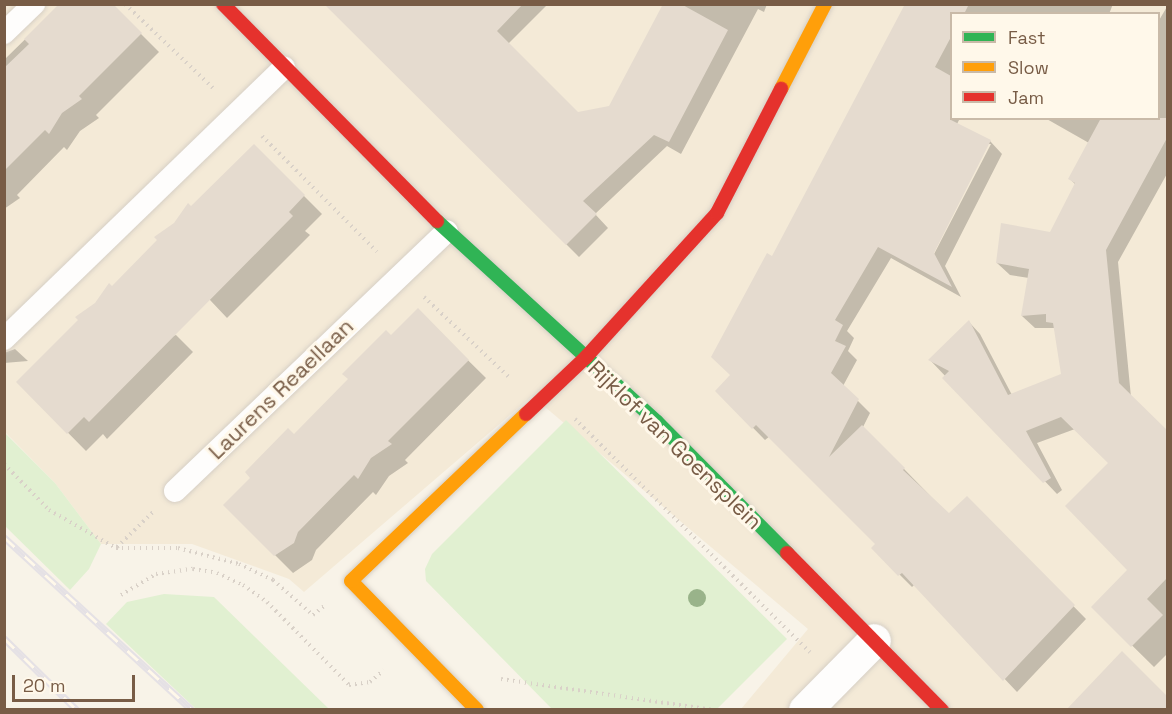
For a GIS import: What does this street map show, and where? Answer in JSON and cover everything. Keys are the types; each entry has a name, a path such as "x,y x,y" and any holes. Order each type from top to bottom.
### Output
{"street":[{"path":"234,9 284,68 447,231 586,357 717,213 825,4"},
{"name":"Rijklof van Goensplein","path":"351,581 586,357 874,640 942,710"},
{"path":"351,581 477,710"},
{"path":"805,710 874,640"}],"lane":[{"path":"4,33 34,4"},
{"path":"4,339 240,114 284,68"},
{"name":"Laurens Reaellaan","path":"175,491 447,231"}],"path":[{"path":"125,4 240,114 400,274 538,404"},
{"path":"549,393 837,678"},
{"path":"4,464 49,510 116,548 178,548 239,564 273,580 313,615 351,581"},
{"path":"116,548 175,491"},
{"path":"121,596 156,574 193,569 217,573 243,585 267,602 349,685 370,682 380,674"},
{"path":"495,679 714,710"}],"shaded area":[{"path":"4,5 1167,5 1167,709 741,709 808,629 532,396 304,592 289,579 192,544 101,544 55,483 5,432"}],"green space":[{"path":"566,420 787,639 717,709 552,709 426,581 425,569 432,554"},
{"path":"4,432 55,483 101,544 89,569 70,590 5,526"},
{"path":"164,594 214,597 329,709 196,709 106,624 127,602"}],"building":[{"path":"59,4 113,4 142,33 79,96 82,99 62,113 49,134 45,130 4,171 4,68 29,44 24,39"},
{"path":"324,4 523,4 497,31 578,112 609,106 663,4 681,4 728,30 669,142 654,135 583,201 597,214 566,245"},
{"path":"905,4 969,4 965,12 950,12 950,39 935,67 950,75 950,120 991,140 934,253 952,287 878,247 835,320 843,325 835,341 846,346 831,373 859,399 829,457 862,425 905,468 903,470 949,513 967,496 1075,605 1003,681 902,573 898,576 871,548 875,544 756,425 752,429 715,391 730,375 711,357 767,253 772,256"},
{"path":"1167,118 1167,138 1106,250 1119,383 1167,430 1167,578 1147,599 1163,615 1131,647 1091,607 1127,570 1065,506 1108,463 1061,417 1026,431 1051,478 1043,483 942,378 949,371 928,360 969,320 1008,395 1061,374 1053,323 1046,322 1046,314 1021,316 1029,269 996,263 1001,223 1050,232 1075,183 1068,179 1100,120"},
{"path":"254,144 305,195 289,212 293,216 89,422 84,417 67,434 16,382 78,320 75,317 95,303 109,283 112,286 157,240 154,237 174,223 188,203 191,206"},
{"path":"418,308 469,360 388,441 392,444 371,458 358,479 354,475 298,532 294,543 274,556 223,505 250,478 245,472 288,428 294,434 348,379 342,374 386,330 391,335"},
{"path":"1122,651 1167,696 1167,710 1066,710"}],"railway":[{"path":"4,537 192,710"},
{"path":"4,638 77,710"}],"traffic: fast":[{"path":"437,221 657,422 787,553"}],"traffic: slow":[{"path":"781,89 825,4"},
{"path":"477,710 351,581 526,414"}],"traffic: jam":[{"path":"223,4 437,221"},
{"path":"526,414 586,357 717,213 781,89"},
{"path":"787,553 942,710"}]}
